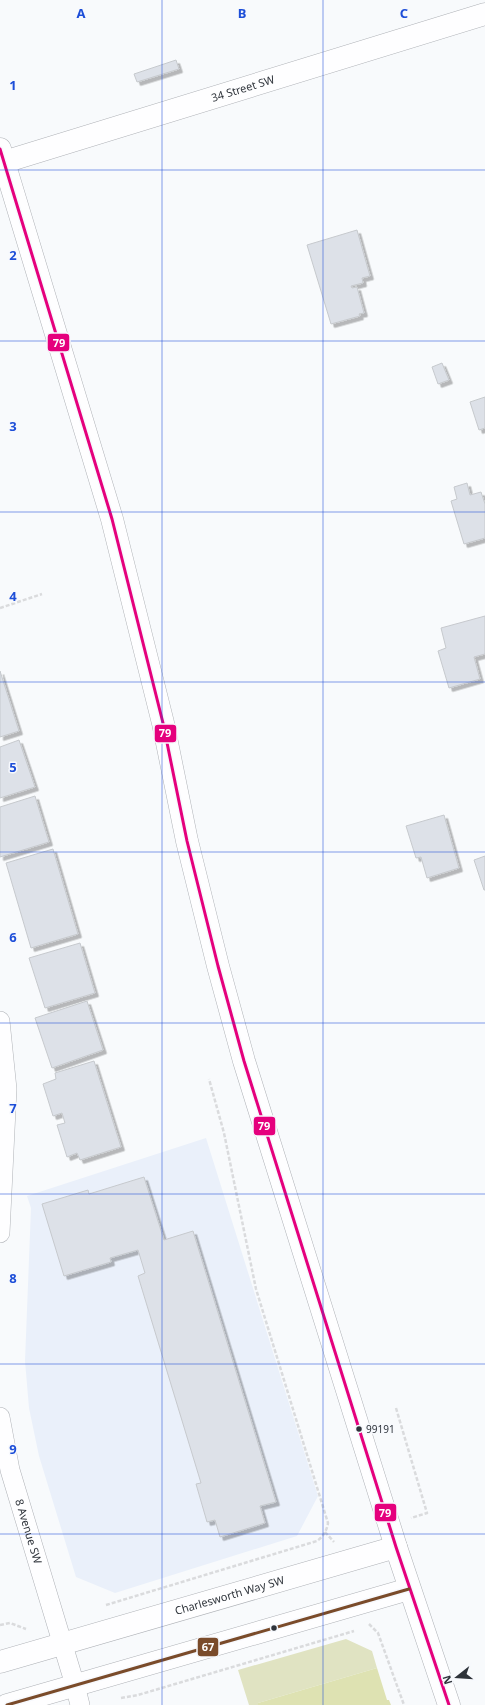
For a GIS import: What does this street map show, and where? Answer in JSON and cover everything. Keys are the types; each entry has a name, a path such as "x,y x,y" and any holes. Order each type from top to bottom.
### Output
{"main road":[{"name":"34 Street SW","path":"1,158 485,14"},
{"path":"1,158 112,519 161,715 187,841 218,966 244,1061 409,1589 449,1705"},
{"name":"Charlesworth Way SW","path":"0,1662 396,1547"},
{"path":"7,1705 77,1695 409,1589"}],"street":[{"path":"0,1021 7,1089 0,1233"},
{"name":"8 Avenue SW","path":"0,1417 10,1470 63,1643"},
{"path":"63,1643 77,1695"}],"path":[{"path":"0,608 42,594"},
{"path":"101,1606 317,1541 325,1532 328,1523 256,1289 228,1148 210,1079"},
{"path":"396,1408 427,1513 408,1518"},
{"path":"325,1532 333,1539"},
{"path":"0,1626 10,1623 22,1627"},
{"path":"365,1628 370,1627 378,1633 404,1705"},
{"path":"116,1698 129,1698 357,1630"}],"shaded area":[{"path":"206,1138 318,1496 297,1536 115,1593 76,1577 39,1456 29,1408 25,1361 31,1208 27,1196"}],"green space":[{"path":"346,1639 372,1651 377,1668 258,1703 258,1705 249,1705 238,1670"},
{"path":"377,1668 387,1700 389,1700 391,1705 258,1705 258,1703"}],"building":[{"path":"176,60 179,69 137,82 134,74"},
{"path":"357,230 370,276 362,278 363,283 351,286 352,288 357,287 364,313 359,314 360,316 331,324 307,245"},
{"path":"442,363 449,380 438,384 432,367"},
{"path":"485,397 485,428 479,430 470,402"},
{"path":"467,483 470,495 481,492 485,504 485,538 464,544 451,501 457,499 454,487"},
{"path":"485,616 485,654 474,657 480,679 449,688 438,651 446,648 441,628"},
{"path":"0,671 19,731 0,737"},
{"path":"19,740 35,787 0,798 0,747"},
{"path":"35,796 49,842 0,857 0,807"},
{"path":"444,815 459,868 427,878 421,857 416,858 406,826"},
{"path":"53,849 78,934 31,948 6,863"},
{"path":"485,856 485,890 484,890 474,860"},
{"path":"80,943 95,993 45,1008 29,958"},
{"path":"87,1001 103,1050 52,1068 35,1018"},
{"path":"94,1061 121,1147 80,1160 77,1153 67,1157 57,1125 65,1123 62,1113 53,1116 43,1084 56,1079 55,1073"},
{"path":"144,1177 164,1240 193,1231 276,1502 260,1506 265,1523 220,1537 215,1520 207,1522 196,1484 201,1483 138,1276 145,1273 138,1250 110,1258 111,1262 64,1276 42,1204 88,1190 89,1194"}],"transit line":[{"name":"79","path":"0,149 112,519 163,723 187,841 218,966 244,1061 396,1547 449,1705"},
{"name":"67","path":"7,1705 409,1589"}],"place":[{"name":"99191","path":"359,1429"}]}
